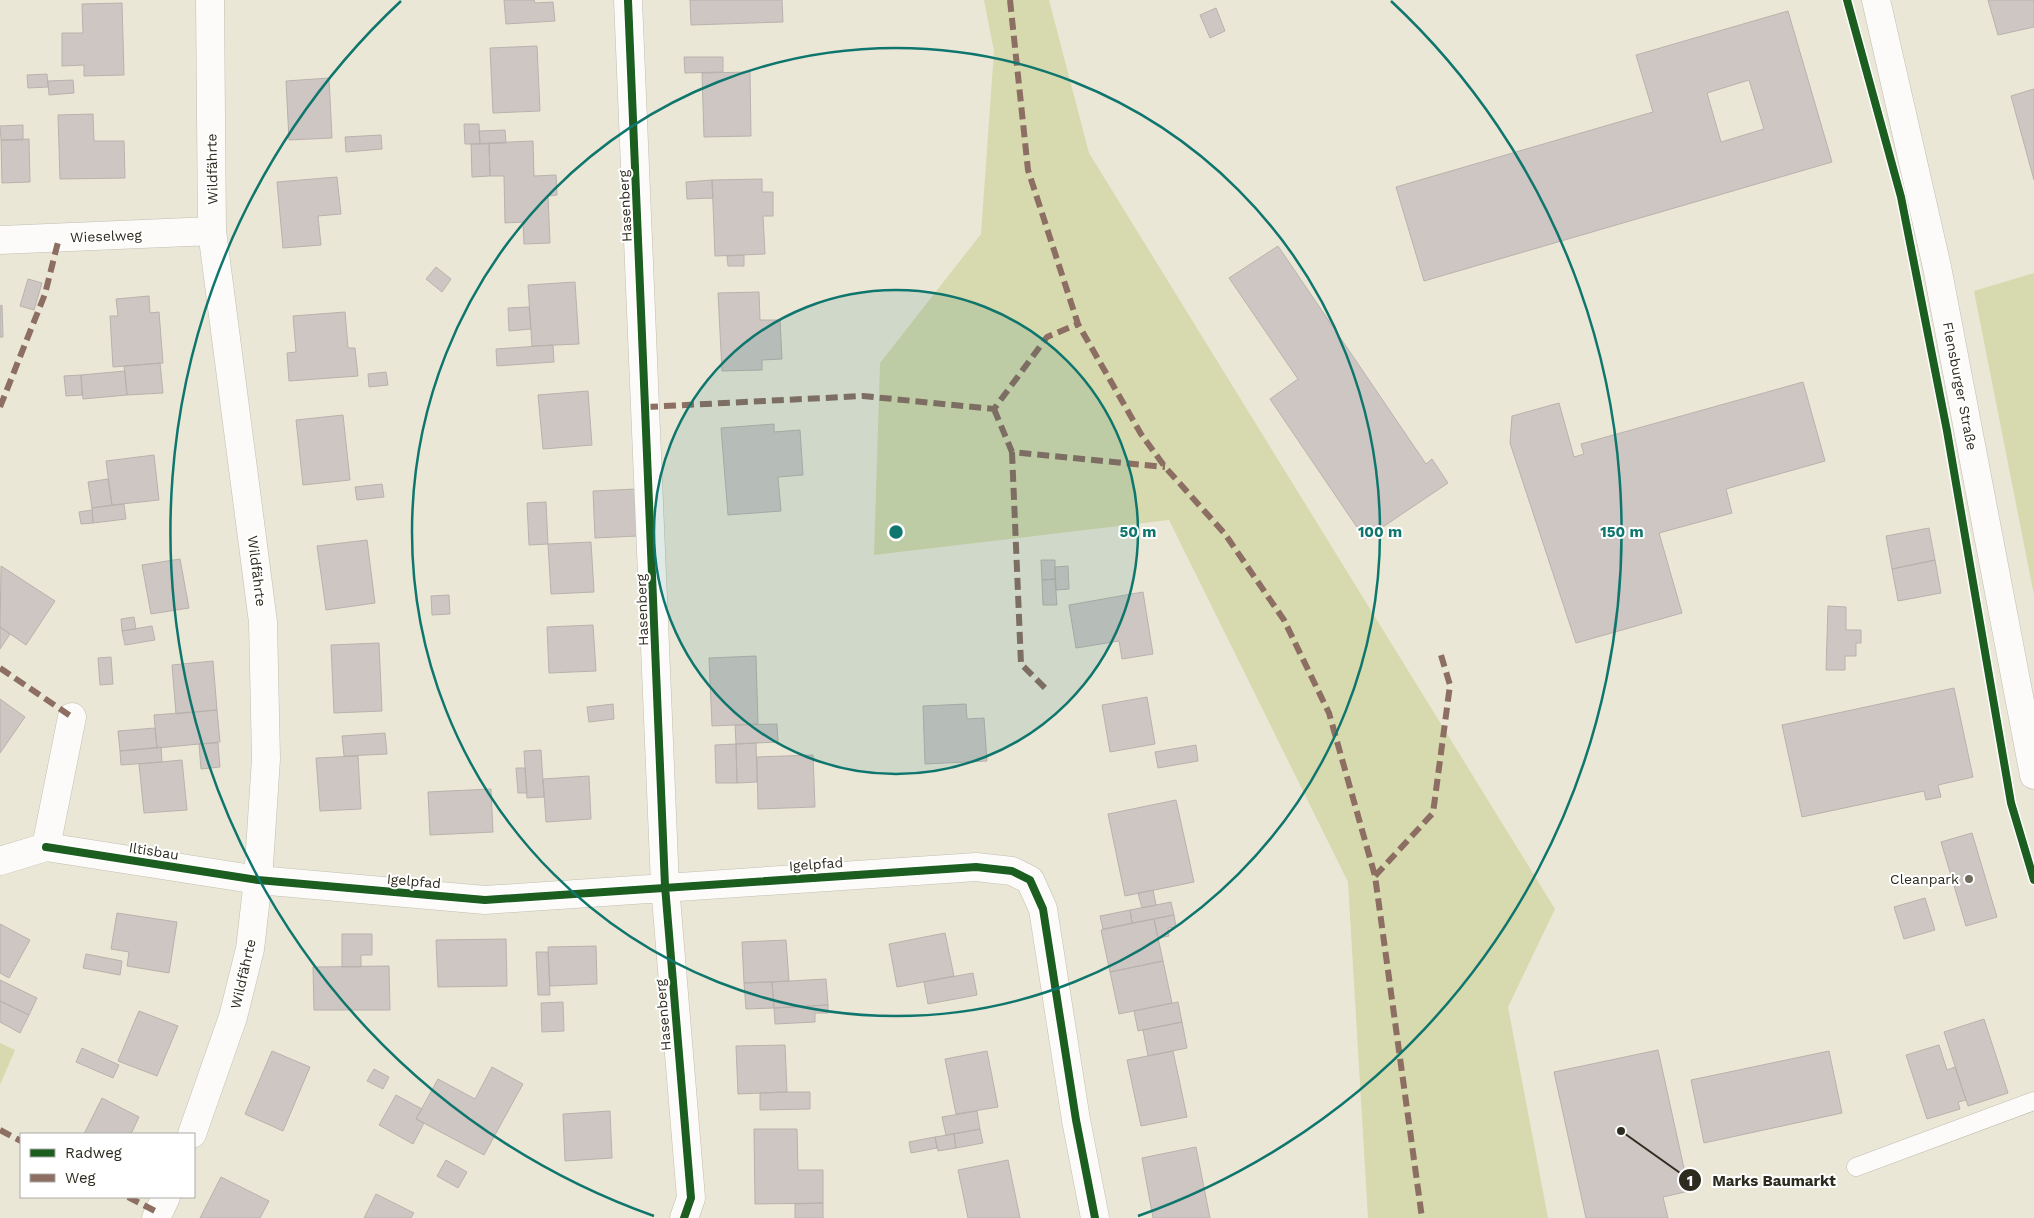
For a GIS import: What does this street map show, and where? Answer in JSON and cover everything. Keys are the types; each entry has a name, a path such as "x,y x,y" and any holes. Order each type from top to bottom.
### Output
{"street":[{"name":"Wildfährte","path":"192,1133 233,1017 250,949 258,880 266,760 263,622 212,231 210,0"},
{"name":"Hasenberg","path":"628,0 665,886 690,1198 684,1218"},
{"name":"Flensburger Straße","path":"1876,0 1937,267 2034,775"},
{"name":"Wieselweg","path":"0,240 212,231"},
{"path":"46,847 72,717"},
{"name":"Iltisbau","path":"0,861 46,847 258,880"},
{"name":"Igelpfad","path":"258,880 485,900 665,886 976,867 1012,871 1030,880 1043,909 1076,1120 1095,1218"},
{"path":"156,1218 166,1198"}],"lane":[{"path":"1856,1167 2034,1102"}],"green space":[{"path":"984,0 1049,0 1089,153 1555,909 1508,1007 1548,1218 1368,1218 1348,882 1169,520 874,555 880,363 981,234 994,51"},
{"path":"2034,273 2034,595 1974,291"},
{"path":"0,1043 15,1050 0,1085"}],"building":[{"path":"504,0 534,0 535,3 553,2 555,21 506,24"},
{"path":"690,0 782,0 783,22 691,25"},
{"path":"1988,0 2034,0 2034,27 1998,35"},
{"path":"122,3 124,75 84,76 84,65 62,66 62,33 83,33 82,4"},
{"path":"1216,8 1225,31 1210,38 1200,15"},
{"path":"1788,11 1832,162 1424,281 1396,187 1653,112 1636,55","holes":["1749,80 1764,129 1721,142 1707,93"]},
{"path":"537,46 540,111 493,113 490,48"},
{"path":"684,57 723,57 723,72 685,73"},
{"path":"750,72 751,136 704,137 702,73"},
{"path":"47,74 48,87 28,88 27,75"},
{"path":"329,78 332,138 289,140 286,81"},
{"path":"73,80 74,93 49,95 48,81"},
{"path":"2034,89 2034,180 2011,96"},
{"path":"93,114 94,141 124,141 125,178 60,179 58,115"},
{"path":"464,124 479,124 480,144 465,144"},
{"path":"23,125 23,140 1,140 0,126"},
{"path":"505,130 506,143 480,144 479,131"},
{"path":"381,135 382,149 346,152 345,137"},
{"path":"29,139 30,182 2,183 1,140"},
{"path":"533,141 534,176 556,175 557,195 548,196 550,243 524,244 523,222 505,223 504,176 490,176 489,143"},
{"path":"489,143 490,176 472,177 471,144"},
{"path":"337,177 341,214 318,216 321,245 283,248 277,182"},
{"path":"762,179 762,192 773,192 773,216 763,216 765,254 715,256 712,180"},
{"path":"712,180 713,198 687,199 686,182"},
{"path":"1278,246 1426,464 1432,459 1448,483 1365,539 1270,399 1298,379 1229,278"},
{"path":"744,255 744,266 728,266 727,256"},
{"path":"436,267 451,279 442,292 426,279"},
{"path":"28,279 42,283 34,310 20,306"},
{"path":"575,282 579,344 532,346 528,285"},
{"path":"759,292 760,320 780,320 782,359 762,360 762,370 722,371 718,293"},
{"path":"149,296 150,313 159,312 163,363 113,367 110,316 118,316 116,299"},
{"path":"2,305 3,337 0,337 0,306"},
{"path":"529,307 531,329 509,331 508,308"},
{"path":"345,312 348,348 355,348 358,376 289,381 287,353 296,352 293,316"},
{"path":"553,345 554,362 497,366 496,349"},
{"path":"160,363 163,393 127,395 124,366"},
{"path":"125,371 127,395 83,399 81,375"},
{"path":"386,372 388,385 369,387 368,374"},
{"path":"81,375 82,395 66,396 64,376"},
{"path":"1803,382 1825,461 1726,489 1732,513 1659,533 1682,613 1576,643 1510,443 1512,416 1559,403 1574,457 1584,454 1581,444"},
{"path":"588,391 592,445 543,449 538,395"},
{"path":"343,415 350,480 303,485 296,420"},
{"path":"774,424 774,432 800,430 803,475 778,477 781,511 728,515 721,428"},
{"path":"154,455 159,500 112,505 106,461"},
{"path":"108,479 112,505 92,508 88,482"},
{"path":"382,484 384,497 357,500 355,487"},
{"path":"636,489 637,536 595,538 593,491"},
{"path":"546,502 548,544 529,545 527,503"},
{"path":"124,504 126,519 93,523 92,508"},
{"path":"92,510 93,523 81,524 79,512"},
{"path":"1929,528 1935,560 1892,569 1886,536"},
{"path":"367,540 375,603 326,610 317,546"},
{"path":"591,542 594,592 551,594 548,544"},
{"path":"180,559 189,608 151,614 142,565"},
{"path":"1041,560 1055,560 1055,579 1042,580"},
{"path":"1935,560 1941,593 1898,601 1892,569"},
{"path":"1,566 55,601 26,645 0,627"},
{"path":"1068,566 1069,589 1056,590 1055,567"},
{"path":"1055,579 1057,605 1043,605 1042,580"},
{"path":"1143,592 1153,654 1122,659 1119,641 1076,648 1069,605"},
{"path":"449,595 450,614 432,615 431,596"},
{"path":"1828,606 1846,607 1846,630 1861,630 1861,643 1856,643 1856,656 1845,656 1845,670 1826,670"},
{"path":"134,617 136,629 122,631 121,619"},
{"path":"593,625 596,671 549,673 547,627"},
{"path":"152,626 155,640 125,645 122,631"},
{"path":"0,627 10,634 0,649"},
{"path":"379,643 382,711 334,713 331,645"},
{"path":"756,656 758,724 712,726 709,658"},
{"path":"111,657 113,684 100,685 98,658"},
{"path":"213,661 217,710 176,714 172,665"},
{"path":"1954,688 1973,777 1938,785 1941,797 1926,800 1924,791 1802,817 1782,725"},
{"path":"1147,697 1155,744 1110,752 1102,705"},
{"path":"0,699 25,717 0,753"},
{"path":"613,704 614,719 589,722 587,707"},
{"path":"966,704 967,719 984,718 987,761 925,764 923,706"},
{"path":"217,710 220,742 157,748 154,715"},
{"path":"777,724 778,742 736,744 735,725"},
{"path":"155,728 157,748 120,751 118,731"},
{"path":"385,733 387,754 344,756 342,736"},
{"path":"218,743 220,767 201,769 199,744"},
{"path":"756,743 757,782 737,783 736,744"},
{"path":"736,744 737,783 716,783 715,745"},
{"path":"1196,745 1198,761 1158,768 1155,752"},
{"path":"161,747 162,762 121,765 120,751"},
{"path":"541,750 544,797 527,798 524,751"},
{"path":"813,755 815,807 758,809 757,757"},
{"path":"358,756 361,809 320,811 316,758"},
{"path":"182,760 187,810 144,813 139,764"},
{"path":"516,768 525,768 527,793 518,793"},
{"path":"589,776 591,819 546,822 543,779"},
{"path":"491,789 493,832 430,835 428,792"},
{"path":"1176,800 1194,882 1125,896 1108,814"},
{"name":"Cleanpark","path":"1972,833 1997,917 1966,926 1941,842"},
{"path":"1153,890 1156,905 1142,908 1138,893"},
{"path":"1925,898 1935,930 1904,939 1894,907"},
{"path":"1171,902 1174,915 1132,923 1130,910"},
{"path":"1130,910 1132,923 1103,929 1100,916"},
{"path":"117,913 177,922 169,973 127,966 129,952 111,949"},
{"path":"1174,915 1176,927 1168,928 1169,936 1158,938 1154,919"},
{"path":"1154,919 1163,961 1110,972 1101,930"},
{"path":"0,924 30,940 9,978 0,973"},
{"path":"945,933 954,976 897,987 889,944"},
{"path":"342,934 372,934 372,955 361,955 361,967 342,967"},
{"path":"506,939 507,986 438,987 436,940"},
{"path":"786,940 789,981 744,983 742,942"},
{"path":"596,946 597,984 550,986 548,947"},
{"path":"536,952 548,952 550,995 538,995"},
{"path":"86,954 122,961 120,975 83,968"},
{"path":"1163,961 1172,1003 1119,1014 1110,972"},
{"path":"389,966 390,1010 314,1010 313,967"},
{"path":"973,973 977,995 928,1004 924,982"},
{"path":"826,979 828,1005 774,1008 772,982"},
{"path":"0,980 37,998 29,1015 0,1001"},
{"path":"772,982 774,1008 746,1009 744,983"},
{"path":"0,1001 29,1015 20,1033 0,1022"},
{"path":"563,1002 564,1031 542,1032 541,1003"},
{"path":"1178,1002 1182,1022 1138,1031 1134,1011"},
{"path":"828,1005 828,1013 815,1013 815,1022 775,1024 774,1008"},
{"path":"139,1011 178,1026 157,1076 118,1061"},
{"path":"1984,1019 2008,1093 1968,1106 1944,1032"},
{"path":"1182,1022 1187,1048 1148,1056 1143,1030"},
{"path":"785,1045 787,1092 738,1094 736,1046"},
{"path":"1939,1045 1947,1070 1955,1067 1966,1100 1958,1102 1960,1109 1927,1119 1906,1055"},
{"path":"82,1048 119,1065 113,1078 76,1062"},
{"path":"1658,1050 1689,1191 1663,1197 1668,1218 1586,1218 1554,1072"},
{"path":"272,1051 310,1067 283,1131 245,1114"},
{"path":"987,1051 998,1107 956,1114 945,1059"},
{"path":"1173,1051 1187,1117 1141,1126 1127,1060"},
{"path":"1829,1051 1842,1113 1704,1143 1691,1080"},
{"path":"492,1067 523,1084 484,1155 416,1119 438,1079 475,1099"},
{"path":"374,1069 389,1077 383,1089 367,1081"},
{"path":"810,1092 810,1109 760,1110 760,1093"},
{"path":"396,1095 422,1109 416,1119 424,1123 413,1144 379,1125"},
{"path":"102,1098 139,1117 131,1133 84,1133"},
{"path":"610,1111 612,1158 565,1161 563,1114"},
{"path":"977,1111 980,1129 946,1135 942,1117"},
{"path":"754,1129 797,1129 798,1170 823,1170 823,1203 755,1204"},
{"path":"980,1129 983,1143 956,1148 954,1134"},
{"path":"954,1134 956,1148 938,1151 935,1137"},
{"path":"935,1137 937,1148 911,1153 909,1142"},
{"path":"1196,1147 1210,1218 1153,1218 1142,1158"},
{"path":"446,1160 467,1172 458,1188 437,1176"},
{"path":"1008,1160 1020,1218 968,1218 958,1170"},
{"path":"221,1177 269,1201 260,1218 200,1218"},
{"path":"376,1194 414,1213 411,1218 364,1218"},
{"path":"823,1203 823,1218 795,1218 795,1204"}],"marked path":[{"path":"1010,0 1028,170 1078,324 1141,434 1165,467 1225,534 1284,620 1329,713 1375,876 1422,1218"},
{"path":"0,407 45,294 59,238"},
{"path":"646,407 863,396 994,409 1047,337 1078,324"},
{"path":"994,409 1012,452 1165,467"},
{"path":"1012,452 1021,664 1045,688"},
{"path":"1375,876 1433,813 1450,685 1441,655"},
{"path":"0,668 72,717"},
{"path":"0,1130 20,1140"},
{"path":"130,1198 159,1213"}],"cycle path":[{"path":"628,0 665,886 691,1198 684,1218"},
{"path":"1847,0 1901,197 1947,431 2011,803 2034,880"},
{"path":"46,847 258,880 485,900 976,867 1012,871 1030,880 1043,909 1076,1120 1095,1218"}],"place":[{"name":"Cleanpark","path":"1969,879"},
{"name":"Marks Baumarkt","path":"1621,1131"}]}
